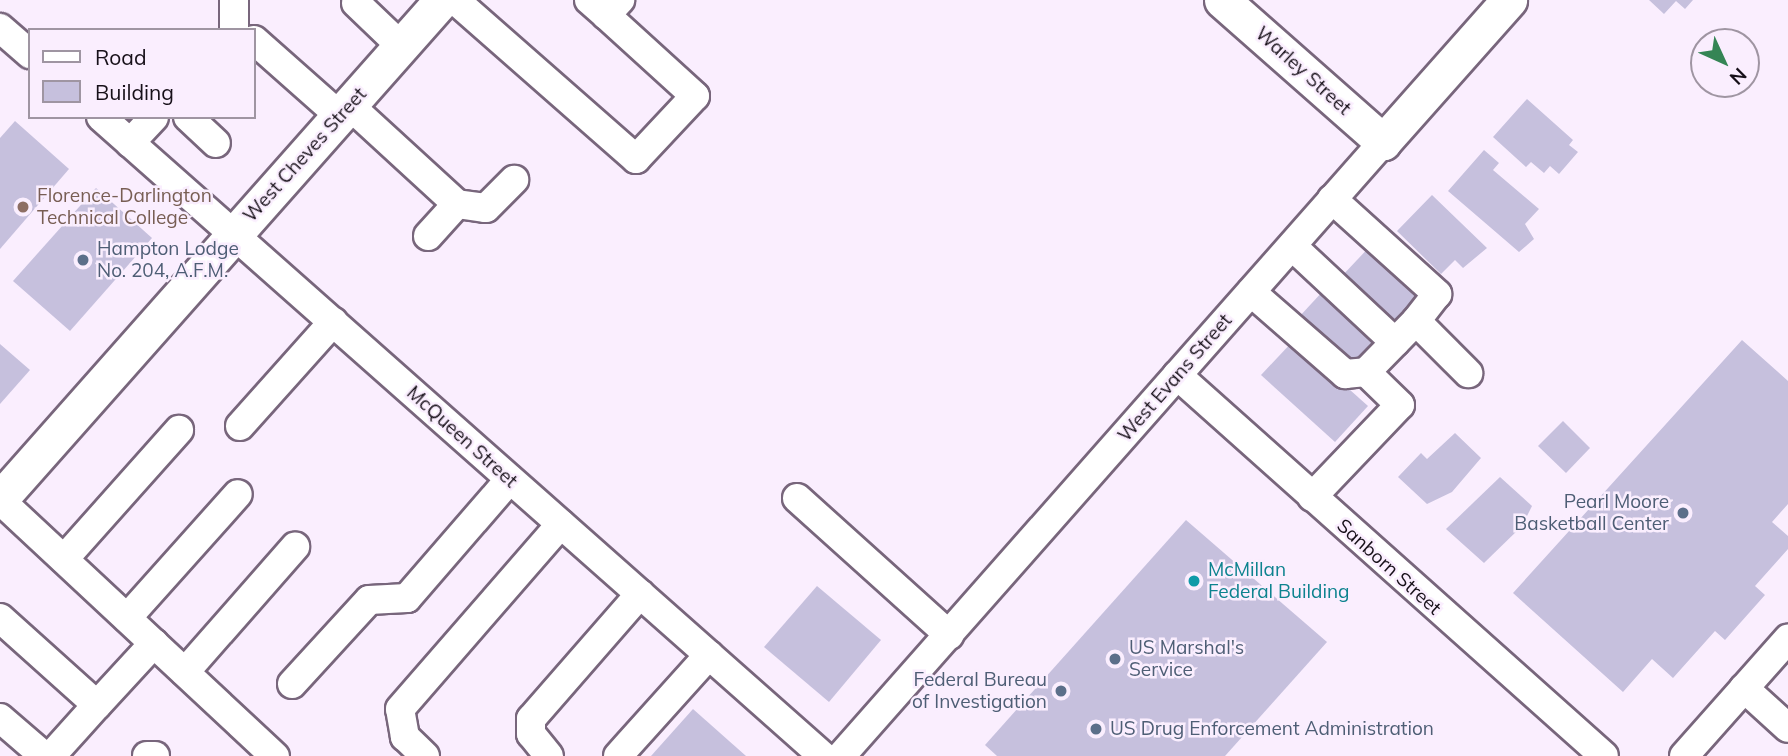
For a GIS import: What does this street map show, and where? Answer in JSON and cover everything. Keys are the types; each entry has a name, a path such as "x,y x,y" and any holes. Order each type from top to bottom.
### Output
{"main road":[{"name":"West Cheves Street","path":"0,499 442,0"},
{"name":"Warley Street","path":"1222,0 1383,142"},
{"name":"West Evans Street","path":"1383,142 1509,0"}],"street":[{"path":"455,0 636,159 695,96 605,5"},
{"path":"356,3 401,46"},
{"path":"0,28 28,52"},
{"path":"256,38 457,204 486,208 514,180"},
{"name":"McQueen Street","path":"103,119 823,756"},
{"path":"130,143 152,119"},
{"path":"190,119 216,143"},
{"name":"West Evans Street","path":"841,756 1383,142"},
{"path":"1251,292 1345,374 1366,372 1416,321 1437,294 1332,200"},
{"path":"428,236 457,204"},
{"path":"1292,246 1395,342"},
{"path":"1416,321 1468,373"},
{"path":"240,426 333,322"},
{"path":"1312,497 1400,405 1366,372"},
{"name":"Sanborn Street","path":"1177,375 1604,756"},
{"path":"64,559 179,430"},
{"path":"292,684 369,600 407,598 510,479"},
{"path":"127,618 238,494"},
{"path":"797,498 949,635"},
{"path":"0,499 275,756"},
{"path":"425,756 405,737 400,709 561,524"},
{"path":"185,672 295,547"},
{"path":"549,756 531,734 531,719 640,594"},
{"path":"0,618 97,705"},
{"path":"1684,756 1788,639"},
{"path":"51,756 153,643"},
{"path":"618,756 709,655"},
{"path":"1744,688 1788,728"},
{"path":"0,718 44,756"},
{"path":"147,756 155,756"}],"building":[{"path":"1649,0 1693,0 1685,9 1676,1 1664,14"},
{"path":"1527,99 1573,140 1569,145 1578,152 1559,174 1550,166 1544,173 1531,162 1526,167 1493,137"},
{"name":"Florence-Darlington Technical College","path":"15,121 69,169 0,249 0,138"},
{"path":"1484,150 1499,163 1493,170 1539,209 1525,224 1534,239 1519,252 1448,191"},
{"name":"Hampton Lodge No. 204, A.F.M.","path":"96,188 152,238 70,331 13,281"},
{"path":"1432,195 1487,248 1463,268 1455,260 1441,274 1397,231"},
{"path":"1374,242 1424,289 1391,324 1341,277"},
{"path":"1324,290 1377,337 1351,365 1299,317"},
{"path":"1294,340 1368,406 1335,442 1261,375"},
{"name":"Pearl Moore Basketball Center","path":"1742,340 1788,381 1788,504 1772,522 1788,536 1788,549 1755,586 1765,595 1725,640 1715,631 1673,678 1652,659 1623,692 1513,593"},
{"path":"0,344 30,370 0,404"},
{"path":"1563,421 1590,448 1566,473 1538,446"},
{"path":"1455,433 1481,458 1452,492 1427,504 1398,477 1421,453 1427,459"},
{"path":"1500,477 1532,506 1522,526 1484,563 1446,529"},
{"name":"McMillan Federal Building","path":"1186,520 1327,642 1225,756 997,756 985,745"},
{"path":"817,586 881,640 829,702 764,647"},
{"path":"693,709 746,756 651,756"}],"place":[{"name":"Florence-Darlington Technical College","path":"23,207"},
{"name":"Hampton Lodge No. 204, A.F.M.","path":"83,260"},
{"name":"Pearl Moore Basketball Center","path":"1683,513"},
{"name":"McMillan Federal Building","path":"1194,581"},
{"name":"US Marshal's Service","path":"1115,659"},
{"name":"Federal Bureau of Investigation","path":"1061,691"},
{"name":"US Drug Enforcement Administration","path":"1096,729"}]}
